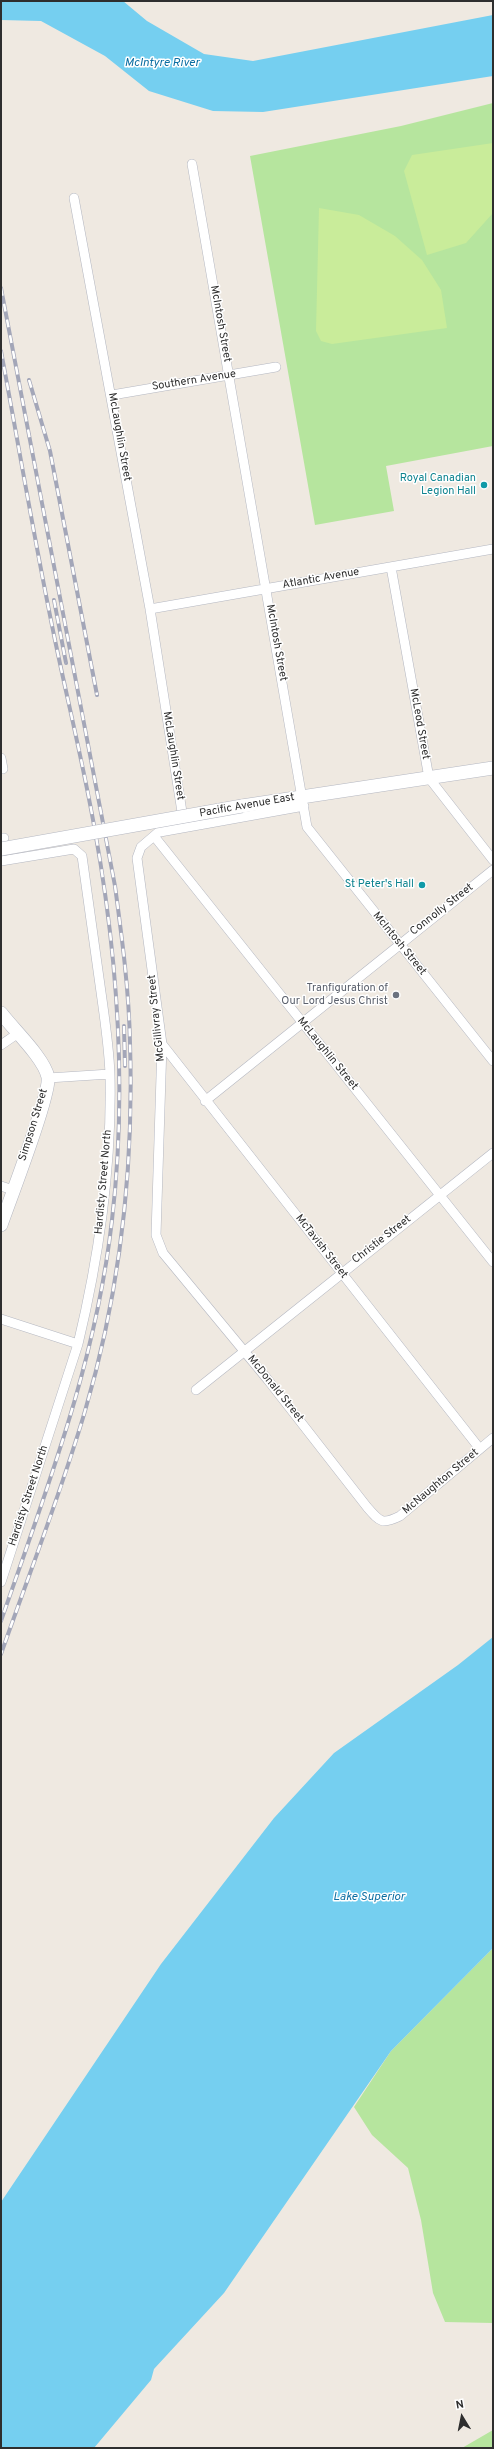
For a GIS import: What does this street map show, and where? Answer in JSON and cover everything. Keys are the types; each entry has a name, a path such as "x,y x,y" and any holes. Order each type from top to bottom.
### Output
{"street":[{"name":"McIntosh Street","path":"192,164 304,801 307,827 493,1061"},
{"name":"McLaughlin Street","path":"74,198 112,395 150,609 182,812 156,834 302,1022 493,1262"},
{"name":"Southern Avenue","path":"112,395 276,368"},
{"name":"Atlantic Avenue","path":"150,609 493,549"},
{"name":"McLeod Street","path":"390,567 429,778 493,860"},
{"path":"1,758 3,769"},
{"name":"Pacific Avenue East","path":"2,842 242,806 304,801 493,768"},
{"path":"156,834 304,801"},
{"name":"McGillivray Street","path":"156,834 141,847 137,858 162,1044 156,1234 164,1253"},
{"name":"Hardisty Street North","path":"1,861 74,849 82,856 110,1074 110,1129 99,1241 78,1344 1,1582"},
{"name":"Connolly Street","path":"205,1101 493,870"},
{"name":"Simpson Street","path":"1,1013 39,1060 48,1078 41,1107 7,1188 1,1225"},
{"path":"1,1045 17,1034"},
{"name":"McTavish Street","path":"162,1044 205,1101 480,1449"},
{"path":"48,1078 110,1074"},
{"name":"Christie Street","path":"196,1390 493,1153"},
{"name":"McDonald Street","path":"164,1253 244,1351 367,1507 381,1522 387,1523"},
{"path":"1,1319 78,1344"},
{"name":"McNaughton Street","path":"387,1523 400,1516 493,1438"}],"green space":[{"path":"493,103 493,446 386,466 394,511 315,525 250,156 401,126"},
{"path":"493,143 493,213 466,243 427,255 404,171 412,155"},
{"path":"319,208 359,215 395,236 422,260 441,290 447,328 332,344 321,341 316,331"},
{"path":"493,1948 493,2323 445,2322 433,2293 421,2220 408,2168 372,2135 354,2107 391,2051"},
{"path":"493,2430 493,2448 462,2448"}],"water":[{"name":"McIntyre River","path":"1,1 123,1 147,21 204,54 253,61 493,15 493,76 263,112 213,111 149,91 105,56 41,21 1,20"},
{"name":"Lake Superior","path":"493,1637 493,1948 391,2051 224,2293 154,2369 151,2380 94,2448 1,2448 1,2202 161,1964 274,1818 334,1753 458,1665"}],"railway":[{"path":"1,288 115,886 127,984 131,1090 127,1183 122,1229 116,1275 97,1366 76,1442 1,1654"},
{"path":"1,351 41,568 86,783 103,879 114,976 118,1025 119,1074 117,1171 105,1273 94,1324 68,1424 36,1522 1,1621"},
{"path":"29,380 50,451 97,695"},
{"path":"54,600 66,663"},
{"path":"124,1026 125,1066"}],"place":[{"name":"Royal Canadian Legion Hall","path":"484,485"},
{"name":"St Peter's Hall","path":"422,885"},
{"name":"Tranfiguration of Our Lord Jesus Christ","path":"396,995"}]}
